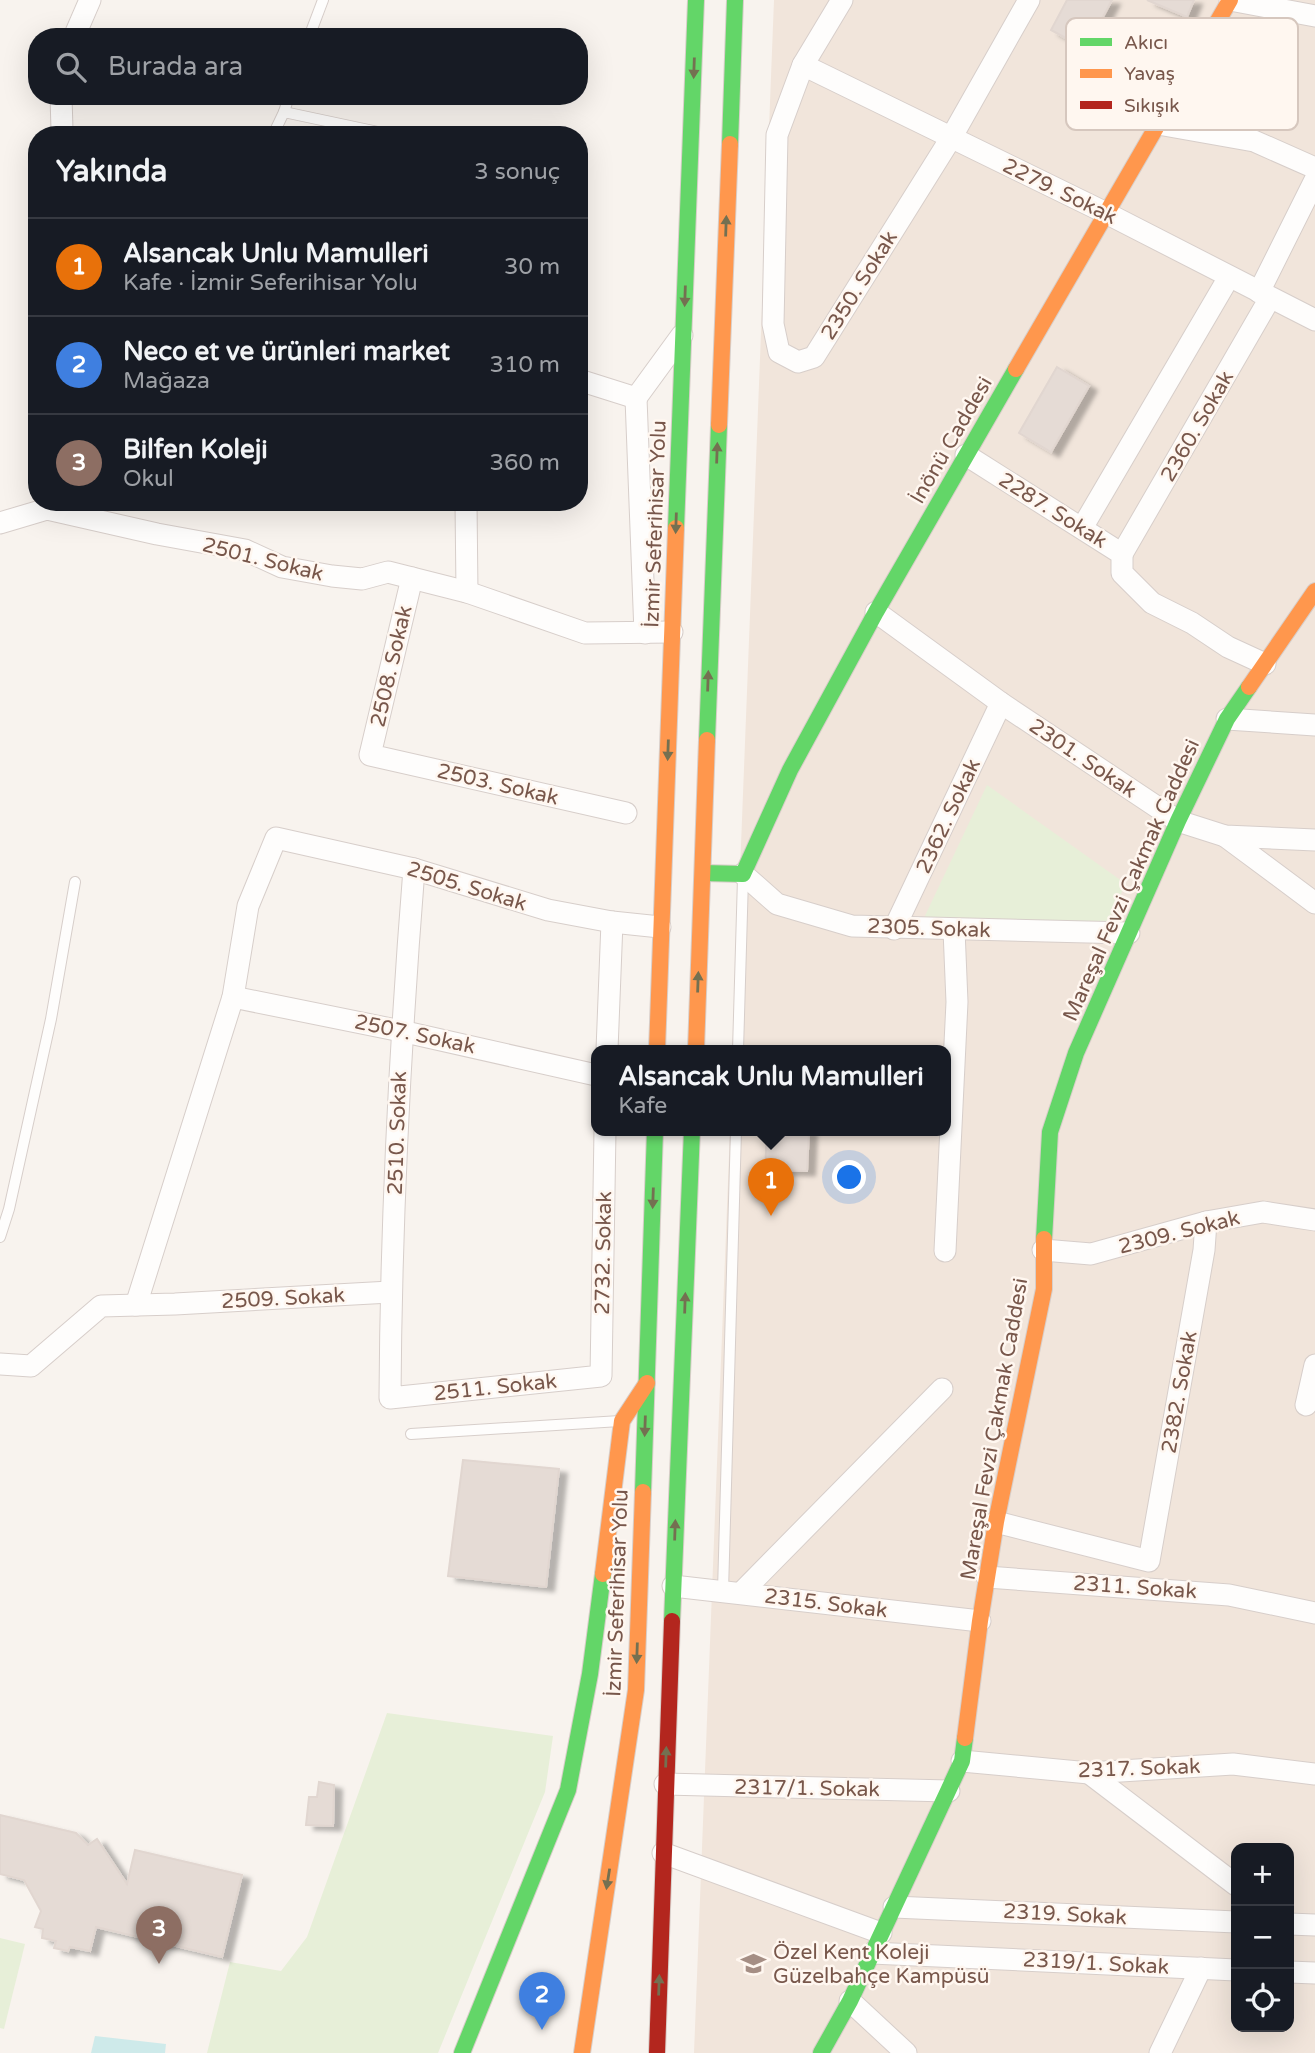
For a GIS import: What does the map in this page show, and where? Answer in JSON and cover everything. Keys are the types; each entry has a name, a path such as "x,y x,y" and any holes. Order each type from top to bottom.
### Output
{"main road":[{"name":"İzmir Seferihisar Yolu","path":"657,1045 696,0"},
{"path":"696,1045 735,0"},
{"name":"İnönü Caddesi","path":"1220,18 1230,0"},
{"name":"İnönü Caddesi","path":"743,874 790,769 966,455 1154,130"},
{"name":"Mareşal Fevzi Çakmak Caddesi","path":"821,2053 850,2001 962,1761 996,1522 1044,1289 1043,1250 1050,1132 1076,1053 1178,821 1227,719 1315,591"},
{"path":"703,873 743,874"},
{"name":"İzmir Seferihisar Yolu","path":"582,2053 636,1690 655,1136"},
{"path":"657,2053 665,1784 692,1136"},
{"path":"461,2053 568,1790 590,1674 622,1421 647,1383"}],"street":[{"path":"78,28 90,0"},
{"path":"803,65 842,0"},
{"name":"2350. Sokak","path":"803,65 777,135 773,324 779,352 798,362 814,357 951,138 1030,0"},
{"path":"1230,0 1315,16"},
{"name":"2279. Sokak","path":"803,65 1106,213 1315,320"},
{"path":"61,105 62,126"},
{"path":"1192,130 1254,141 1315,168"},
{"name":"2360. Sokak","path":"1122,554 1264,295 1315,180"},
{"path":"1082,528 1229,277"},
{"path":"645,632 636,398 684,333"},
{"path":"588,383 636,398"},
{"name":"2287. Sokak","path":"966,455 1122,554 1122,573 1152,603 1192,623 1228,647 1265,664"},
{"path":"0,523 40,511"},
{"name":"2501. Sokak","path":"73,511 157,534 245,550 282,567 362,579 388,572 467,592 585,633 672,632"},
{"path":"466,511 467,592"},
{"name":"2508. Sokak","path":"370,755 412,578"},
{"name":"2301. Sokak","path":"877,612 1001,703 1178,821 1225,836 1315,840"},
{"name":"2362. Sokak","path":"894,929 1001,703"},
{"path":"1227,719 1315,725"},
{"name":"2503. Sokak","path":"370,755 626,813"},
{"path":"1225,836 1315,903"},
{"name":"2505. Sokak","path":"233,997 248,906 276,838 414,869 548,910 612,922 660,927"},
{"name":"2510. Sokak","path":"390,1398 390,1292 401,1031 414,869"},
{"name":"2305. Sokak","path":"743,874 776,904 852,926 1129,933"},
{"path":"607,1045 612,922"},
{"path":"951,1126 957,1002 954,930"},
{"path":"136,1305 233,997"},
{"name":"2507. Sokak","path":"233,997 591,1074"},
{"name":"2732. Sokak","path":"601,1376 605,1136"},
{"path":"945,1251 951,1136"},
{"name":"2309. Sokak","path":"1043,1250 1091,1254 1206,1222 1263,1212 1315,1220"},
{"name":"2382. Sokak","path":"1149,1561 1206,1222"},
{"name":"2509. Sokak","path":"0,1364 31,1366 101,1306 390,1292"},
{"path":"1306,1405 1315,1365"},
{"name":"2511. Sokak","path":"390,1398 601,1376"},
{"path":"732,1592 942,1389"},
{"name":"2311. Sokak","path":"996,1522 1149,1561"},
{"name":"2311. Sokak","path":"988,1577 1229,1595 1315,1613"},
{"name":"2315. Sokak","path":"673,1586 980,1621"},
{"path":"1281,1605 1315,1600"},
{"name":"2317. Sokak","path":"962,1761 1089,1773 1233,1764 1315,1774"},
{"path":"1089,1773 1231,1881"},
{"name":"2317/1. Sokak","path":"665,1784 949,1791"},
{"path":"663,1853 881,1933"},
{"name":"2319. Sokak","path":"894,1906 1231,1922"},
{"path":"1294,1924 1315,1925"},
{"name":"2319/1. Sokak","path":"872,1953 1231,1970"},
{"path":"1160,2053 1201,1968"},
{"path":"1294,1972 1315,1973"},
{"path":"850,2001 906,2053"}],"lane":[{"path":"312,28 323,0"},
{"path":"277,126 286,105"},
{"path":"284,112 350,126"},
{"path":"738,1045 743,874"},
{"path":"0,1237 9,1209 51,1019 75,882"},
{"path":"732,1592 736,1136"},
{"path":"411,1434 622,1421"}],"shaded area":[{"path":"774,0 1315,0 1315,2053 694,2053 730,1136 951,1136 951,1045 733,1045"}],"green space":[{"path":"987,785 1126,884 1105,925 923,920"},
{"path":"387,1713 553,1736 545,1792 438,2053 207,2053 230,1962 281,1971 307,1937"},
{"path":"0,1938 25,1944 4,2029 0,2028"}],"water":[{"path":"95,2036 166,2044 165,2053 91,2053"}],"building":[{"path":"1067,0 1112,0 1102,18 1066,18 1066,38 1051,30"},
{"path":"1147,0 1194,0 1187,17"},
{"path":"1057,367 1089,386 1051,452 1019,433"},
{"path":"767,1136 809,1136 807,1171 765,1170"},
{"path":"463,1460 559,1469 546,1587 448,1576"},
{"path":"319,1782 334,1785 333,1826 306,1825 309,1797 317,1797"},
{"path":"0,1815 76,1833 88,1845 97,1839 127,1884 135,1850 242,1875 222,1957 96,1927 90,1951 70,1947 68,1951 54,1948 56,1941 42,1938 43,1929 35,1927 41,1911 24,1880 0,1874"}],"traffic: fast":[{"path":"676,528 696,0"},
{"path":"730,144 735,0"},
{"path":"703,873 743,874 790,770 876,612 1016,369"},
{"path":"707,740 719,425"},
{"path":"1044,1239 1050,1132 1076,1053 1178,821 1227,719 1249,687"},
{"path":"643,1492 655,1136"},
{"path":"672,1621 692,1136"},
{"path":"462,2053 568,1790 590,1674 603,1574"},
{"path":"821,2053 850,2001 962,1761 965,1738"}],"traffic: slow":[{"path":"1220,18 1230,0"},
{"path":"1016,369 1155,130"},
{"path":"719,425 730,144"},
{"path":"657,1045 676,528"},
{"path":"1249,687 1315,591"},
{"path":"696,1045 707,740"},
{"path":"965,1738 996,1522 1044,1289 1044,1239"},
{"path":"603,1574 622,1421 647,1383"},
{"path":"582,2053 636,1690 643,1492"}],"traffic: jam":[{"path":"657,2053 672,1621"}],"place":[{"name":"Alsancak Unlu Mamulleri","path":"771,1216"},
{"name":"Bilfen Koleji","path":"159,1964"},
{"name":"Özel Kent Koleji Güzelbahçe Kampüsü","path":"753,1964"},
{"name":"Neco et ve ürünleri market","path":"542,2030"}]}
